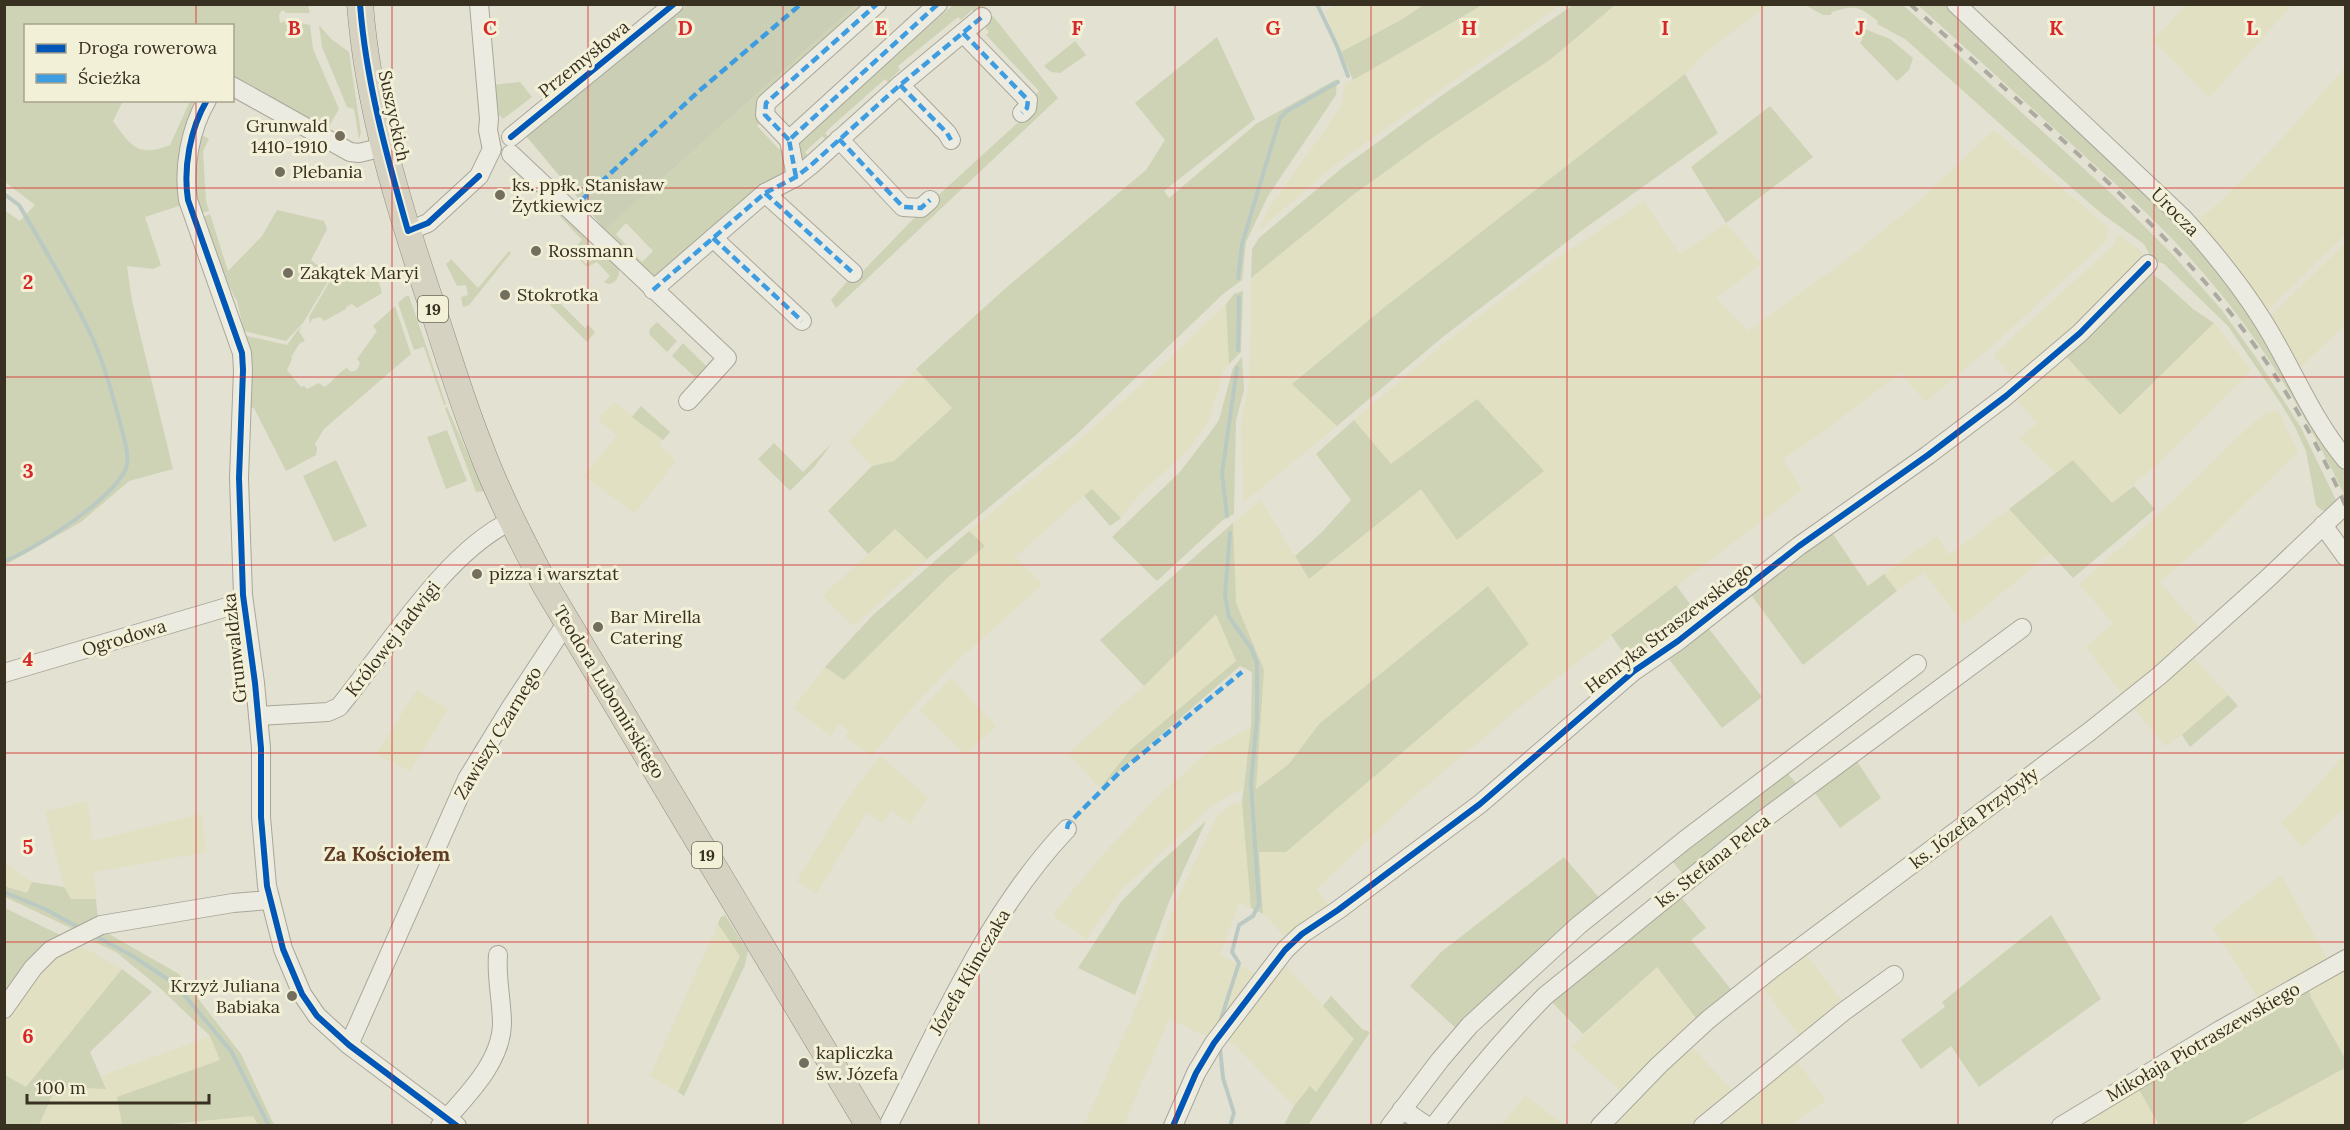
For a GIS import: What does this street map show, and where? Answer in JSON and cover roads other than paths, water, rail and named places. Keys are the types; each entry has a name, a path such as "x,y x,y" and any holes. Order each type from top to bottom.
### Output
{"highway":[{"name":"Suszyckich","path":"360,4 371,84 384,147 408,231"},
{"name":"Teodora Lubomirskiego","path":"408,231 479,445 511,521 567,622 869,1125"}],"street":[{"path":"478,4 489,119 488,130 653,290 727,358 688,401"},
{"name":"Przemysłowa","path":"408,231 428,224 479,176 489,174 503,146 675,4"},
{"path":"796,177 789,140 765,115 766,103 877,4"},
{"path":"789,140 938,4"},
{"name":"Urocza","path":"1963,7 2183,218 2205,243 2233,277 2263,321 2319,425 2346,460"},
{"path":"653,290 765,193 796,177 900,84 982,17"},
{"path":"963,33 1028,100 1027,108 1023,112"},
{"path":"900,84 951,140"},
{"path":"234,87 350,152 359,153 384,147"},
{"name":"Grunwaldzka","path":"206,102 193,137 185,181 188,200 242,353 239,478 244,605 261,748 261,817 270,900 283,949 302,993 317,1016 349,1046 448,1123"},
{"path":"839,139 903,207 921,208 930,200"},
{"path":"765,193 853,273"},
{"path":"713,238 802,321"},
{"name":"Henryka Straszewskiego","path":"1173,1125 1196,1073 1214,1043 1286,950 1302,934 1338,910 1480,804 1634,671 1678,641 1799,546 2006,396 2080,333 2148,264"},
{"name":"ks. Józefa Przybyły","path":"1600,1125 1659,1065 1709,1019 1781,962 2151,683 2266,580 2345,504"},
{"name":"Królowej Jadwigi","path":"258,716 328,712 339,707 444,574 489,533 511,521"},
{"path":"2323,525 2346,558"},
{"name":"Ogrodowa","path":"4,673 234,605 244,605"},
{"name":"Zawiszy Czarnego","path":"349,1046 467,779 567,622"},
{"name":"ks. Stefana Pelca","path":"1434,1125 1514,1026 1545,996 1764,819 2022,628"},
{"name":"ks. Stefana Pelca","path":"1390,1125 1470,1025 1579,924 1685,840 1917,664"},
{"name":"Józefa Klimczaka","path":"888,1125 972,961 1023,882 1067,829"},
{"path":"4,1009 33,968 51,950 100,925 233,903 270,900"},
{"path":"448,1123 474,1088 494,1053 500,1037 502,1023 498,954"},
{"name":"Mikołaja Piotraszewskiego","path":"2061,1125 2220,1030 2346,959"},
{"path":"1702,1125 1834,1019 1894,975"},
{"path":"1402,1109 1427,1125"}],"waterway":[{"path":"1317,4 1348,76"},
{"path":"1238,278 1242,244 1280,118 1287,111 1338,82"},
{"path":"4,194 19,205 92,337 111,388 127,453 127,464 122,476 94,505 54,534 4,561"},
{"path":"1238,350 1239,297"},
{"path":"1227,516 1222,473 1237,368"},
{"path":"1219,1025 1239,963 1232,952 1239,925 1253,916 1259,904 1251,784 1257,718 1257,663 1251,648 1229,617 1225,595 1230,533"},
{"path":"4,892 45,909 80,928"},
{"path":"97,937 131,955 175,984 231,1051 269,1126"},
{"path":"1220,1048 1223,1078 1234,1113 1230,1126"}],"railway":[{"path":"1910,4 2098,173 2135,208 2204,281 2225,306 2284,389 2346,507"}],"place":[{"name":"Grunwald 1410-1910","path":"340,136"},
{"name":"Plebania","path":"280,172"},
{"name":"ks. ppłk. Stanisław Żytkiewicz","path":"500,195"},
{"name":"Rossmann","path":"536,251"},
{"name":"Zakątek Maryi","path":"288,273"},
{"name":"Stokrotka","path":"505,295"},
{"name":"pizza i warsztat","path":"477,574"},
{"name":"Bar Mirella Catering","path":"598,627"},
{"name":"Krzyż Juliana Babiaka","path":"292,996"},
{"name":"kapliczka św. Józefa","path":"804,1063"}],"district":[{"name":"Za Kościołem","path":"387,854"}]}
